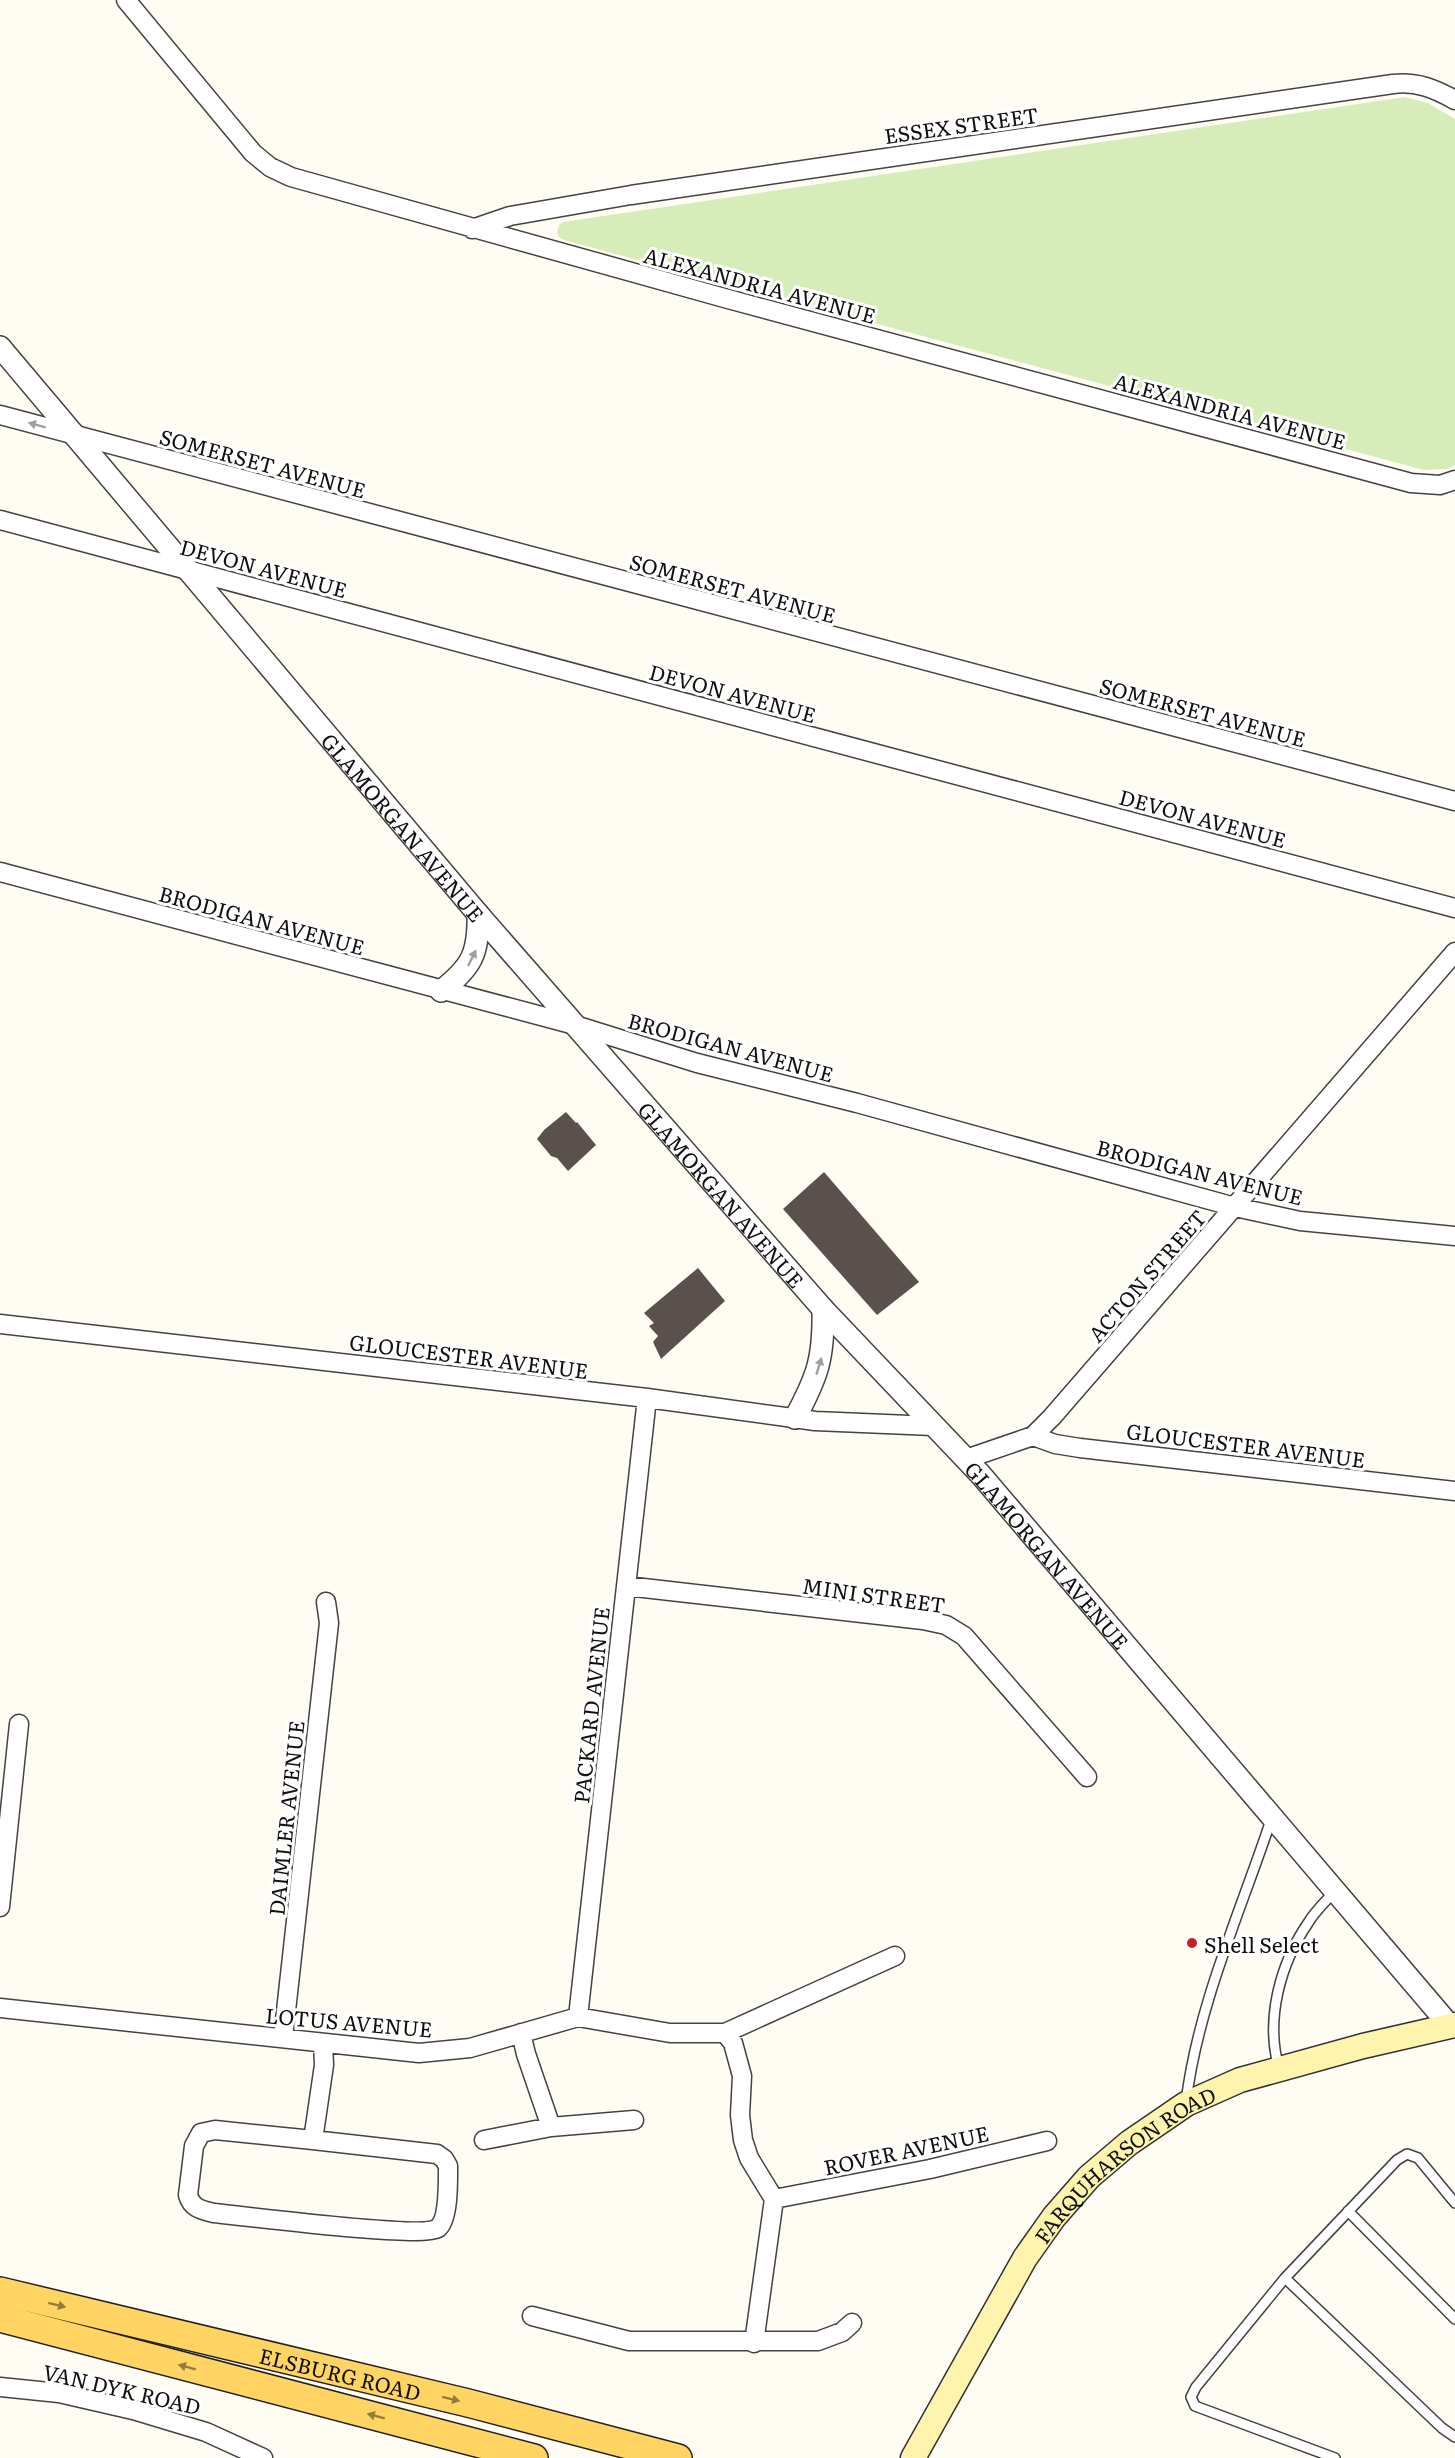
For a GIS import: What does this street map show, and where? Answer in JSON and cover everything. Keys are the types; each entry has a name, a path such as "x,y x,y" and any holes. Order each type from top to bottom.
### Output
{"main road":[{"name":"FARQUHARSON ROAD","path":"913,2458 1025,2258 1054,2217 1089,2178 1130,2143 1186,2104 1240,2080 1279,2068 1453,2028"},
{"name":"ELSBURG ROAD","path":"0,2291 433,2395 678,2458"},
{"name":"ELSBURG ROAD","path":"0,2318 534,2458"}],"street":[{"name":"ALEXANDRIA AVENUE","path":"126,0 253,153 270,167 315,185 1411,483 1440,485 1455,480"},
{"name":"ESSEX STREET","path":"472,229 510,216 631,195 1408,82 1422,85 1455,100"},
{"name":"GLAMORGAN AVENUE","path":"3,359 73,435 478,914 823,1309 966,1459 1453,2028"},
{"name":"SOMERSET AVENUE","path":"0,415 1455,801"},
{"name":"DEVON AVENUE","path":"0,520 1455,908"},
{"name":"BRODIGAN AVENUE","path":"0,872 575,1025 696,1063 857,1103 1235,1207 1300,1221 1455,1236"},
{"path":"441,991 460,976 470,964 479,936 478,914"},
{"name":"ACTON STREET","path":"966,1459 1033,1436 1455,952"},
{"path":"795,1418 813,1386 822,1358 823,1309"},
{"name":"GLOUCESTER AVENUE","path":"0,1323 647,1398 795,1418 859,1424 933,1426"},
{"name":"PACKARD AVENUE","path":"578,2017 647,1398"},
{"name":"GLOUCESTER AVENUE","path":"1033,1436 1055,1444 1080,1448 1455,1491"},
{"name":"MINI STREET","path":"626,1586 923,1620 946,1625 964,1636 1087,1778"},
{"name":"DAIMLER AVENUE","path":"283,2038 329,1623 326,1602"},
{"path":"0,1907 19,1724"},
{"path":"754,2343 774,2199 749,2158 743,2140 740,2115 741,2076 735,2050 725,2033 895,1956"},
{"name":"LOTUS AVENUE","path":"2,2012 419,2053 470,2048 578,2017 670,2033 725,2033"},
{"path":"521,2033 551,2127"},
{"path":"313,2140 324,2065 323,2043"},
{"path":"484,2140 551,2127 634,2120"},
{"path":"215,2130 313,2140 437,2154 444,2158 448,2166 444,2219 438,2227 431,2231 397,2231 214,2213 194,2207 190,2202 194,2146 201,2133 215,2130"},
{"name":"ROVER AVENUE","path":"774,2199 930,2169 1047,2141"},
{"path":"532,2316 629,2341 754,2343 818,2341 842,2332 852,2323"},
{"name":"VAN DYK ROAD","path":"0,2386 59,2393 133,2410 206,2432 263,2458"}],"lane":[{"path":"1186,2104 1194,2051 1210,1993 1272,1817"},
{"path":"1279,2068 1274,2044 1274,2016 1280,1984 1296,1942 1335,1892"},
{"path":"1335,2458 1195,2406 1191,2397 1196,2387 1285,2278 1397,2160 1407,2154 1418,2158 1455,2203"},
{"path":"1348,2211 1455,2319"},
{"path":"1285,2278 1442,2428 1455,2437"}],"green space":[{"path":"1405,97 1428,103 1455,119 1455,465 1447,469 1424,470 567,241 560,238 557,233 559,225 563,222"}],"building":[{"path":"566,1112 596,1145 568,1171 537,1139 544,1130"},
{"path":"824,1172 919,1282 877,1315 783,1209"},
{"path":"698,1268 725,1301 661,1359 653,1342 658,1336 649,1326 654,1323 644,1313"}],"place":[{"name":"Shell Select","path":"1192,1943"}]}
